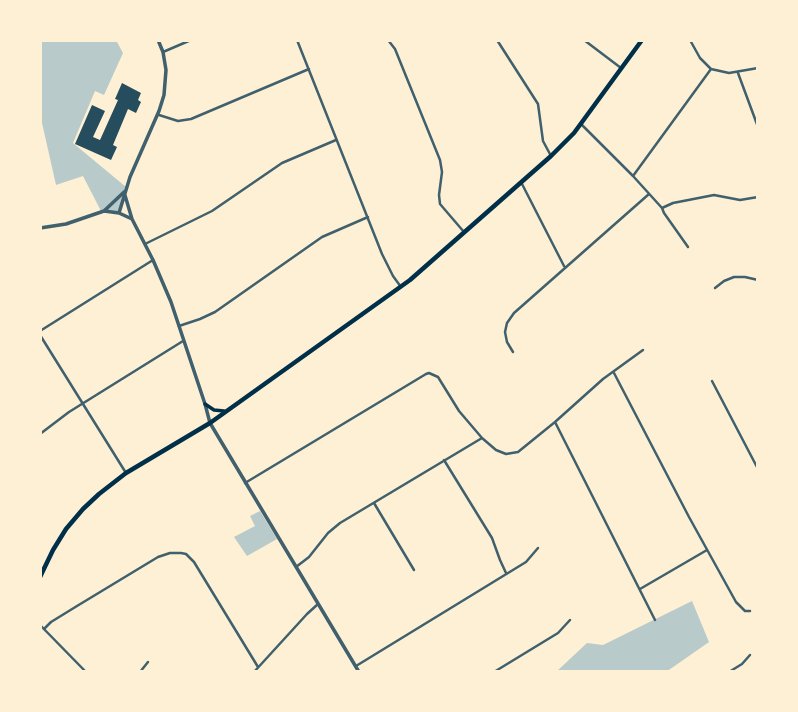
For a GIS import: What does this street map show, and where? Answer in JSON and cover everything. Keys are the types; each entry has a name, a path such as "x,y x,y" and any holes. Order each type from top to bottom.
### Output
{"main road":[{"path":"40,577 59,539 73,520 99,494 126,473 226,412 401,287 551,156 582,124 642,40"},
{"path":"205,404 214,410 226,412"}],"street":[{"path":"119,213 124,192 158,115 166,85 163,52 158,40"},
{"path":"163,52 191,40"},
{"path":"297,40 387,264 401,287"},
{"path":"388,40 395,48 440,160 440,204 464,232"},
{"path":"497,40 538,104 543,141 551,156"},
{"path":"584,40 621,68"},
{"path":"690,40 710,69 738,73 758,68"},
{"path":"158,115 178,121 191,119 309,69"},
{"path":"633,176 710,69"},
{"path":"738,73 758,127"},
{"path":"582,124 662,208 688,247"},
{"path":"145,244 212,211 282,163 337,139"},
{"path":"521,182 565,268"},
{"path":"40,228 66,224 104,211 124,192"},
{"path":"124,192 132,219 153,260 179,326 209,423 359,672"},
{"path":"513,352 505,336 510,318 649,194"},
{"path":"662,208 673,203 714,195 740,200 758,197"},
{"path":"104,211 119,213 132,219"},
{"path":"179,326 215,312 322,237 368,217"},
{"path":"126,473 40,333 153,260"},
{"path":"715,288 734,277 758,280"},
{"path":"40,434 58,419 183,341"},
{"path":"245,483 426,374 438,377 459,411 482,438 496,450 513,453 522,449 603,379 643,350"},
{"path":"613,372 736,602 745,611 750,611"},
{"path":"712,381 758,469"},
{"path":"555,422 655,620"},
{"path":"296,567 309,557 335,526 482,438"},
{"path":"444,460 492,538 507,573"},
{"path":"374,503 414,570"},
{"path":"356,666 529,560 538,548"},
{"path":"639,589 707,550"},
{"path":"44,629 51,622 158,557 181,553 194,562 258,667"},
{"path":"254,672 318,604"},
{"path":"494,672 558,633 570,620"},
{"path":"40,625 86,672"},
{"path":"729,672 750,655"},
{"path":"140,672 148,662"}],"shaded area":[{"path":"40,40 120,40 117,42 123,53 104,95 95,91 73,143 126,187 120,211 101,211 83,176 56,185 40,114"},
{"path":"260,511 277,539 247,556 234,537 255,526 250,516"},
{"path":"692,601 709,642 666,672 556,672 587,643 603,645"}],"building":[{"path":"122,83 141,93 138,100 141,102 136,113 128,109 113,145 117,147 111,160 75,144 92,105 105,111 93,137 100,140 118,100 115,99"}]}
